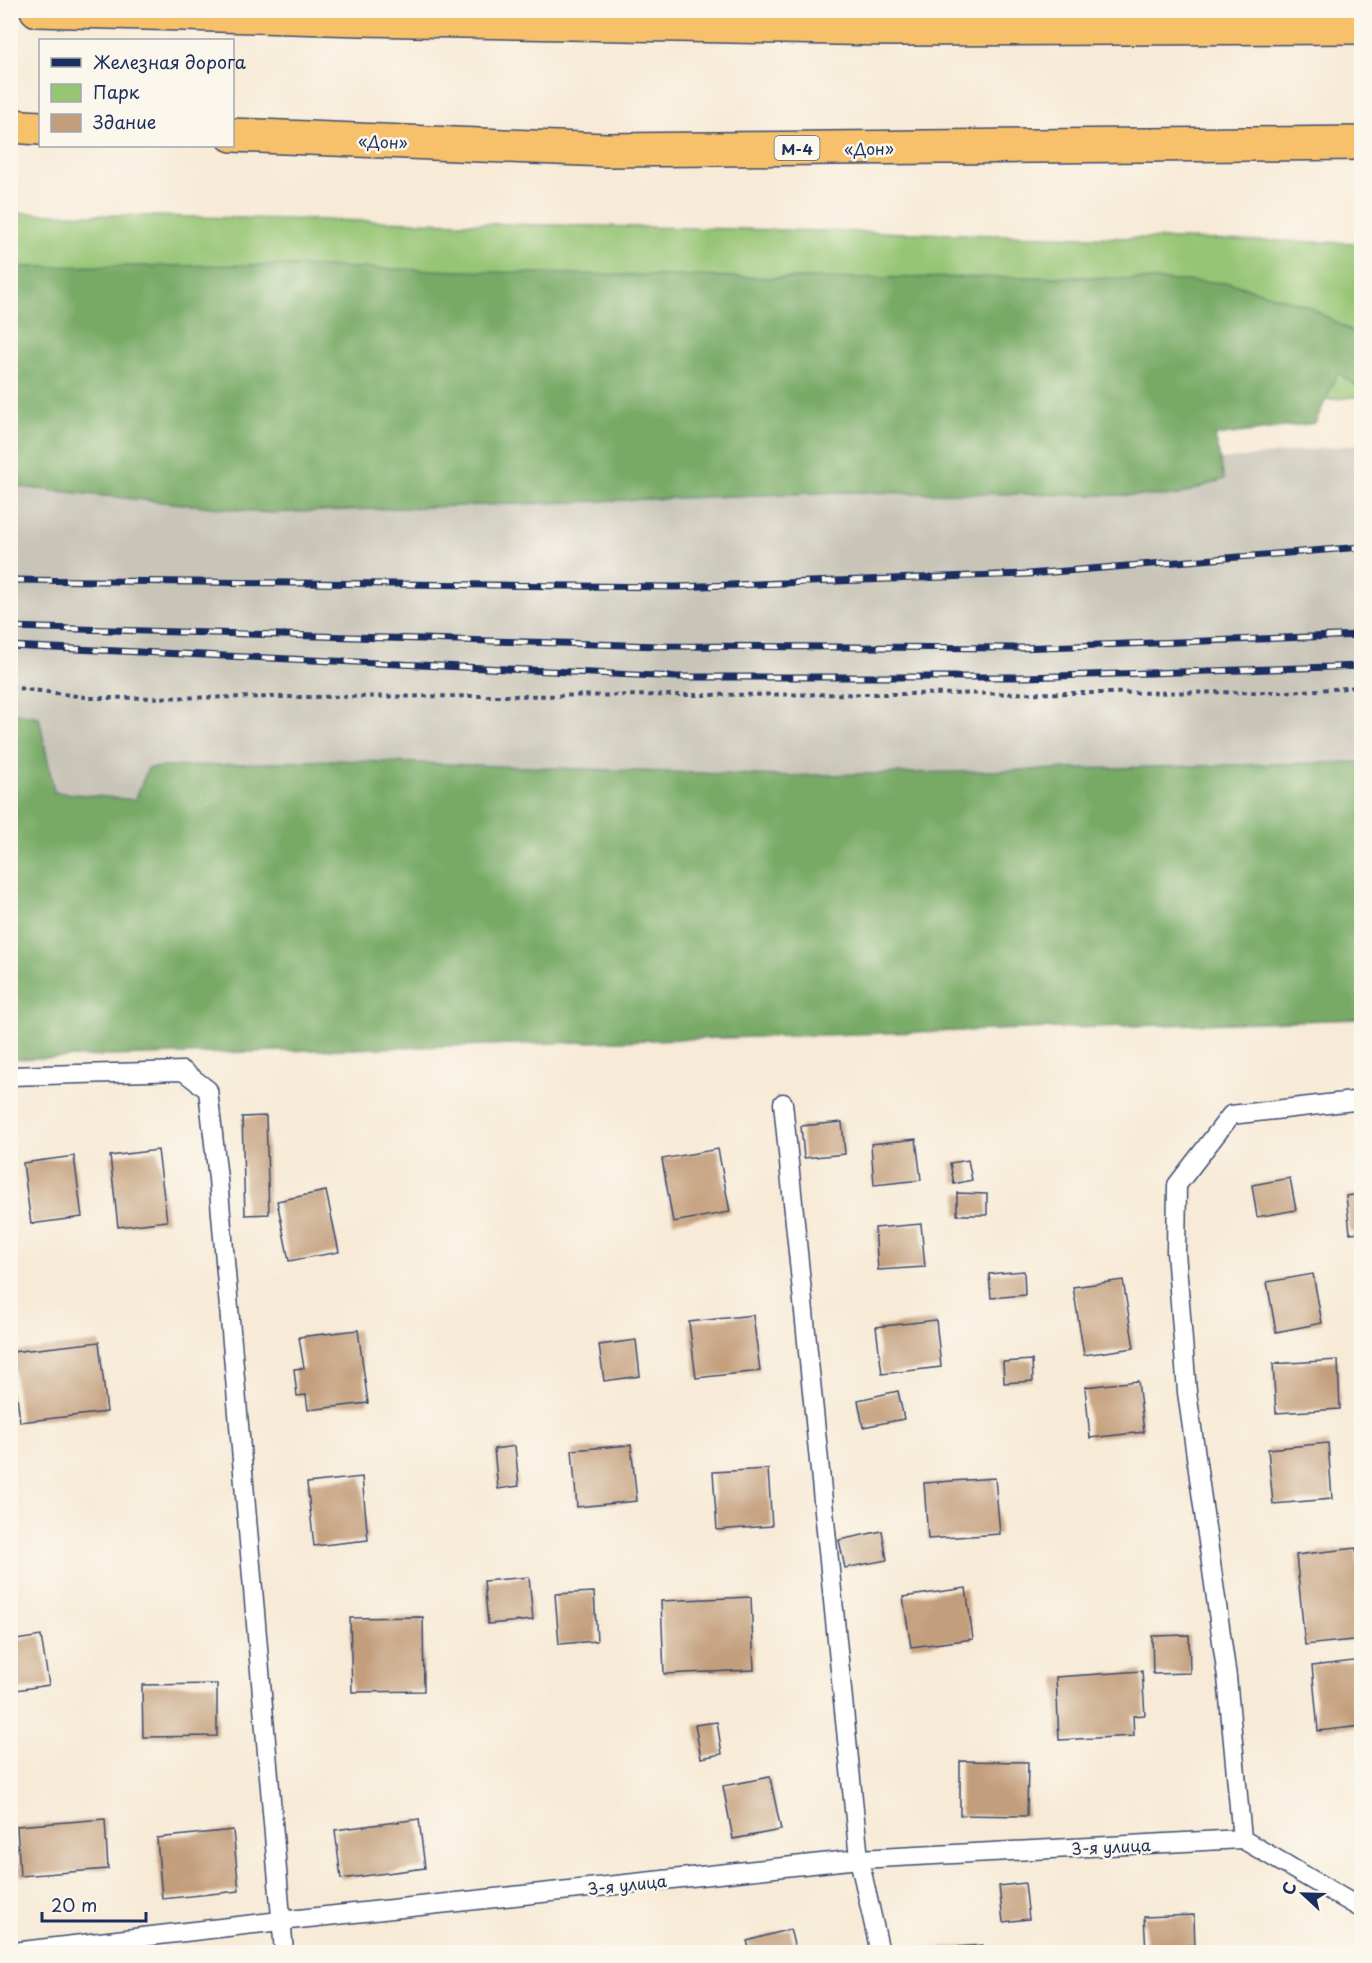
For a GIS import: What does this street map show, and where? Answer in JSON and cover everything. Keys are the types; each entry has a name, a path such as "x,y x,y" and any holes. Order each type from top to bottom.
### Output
{"highway":[{"path":"37,10 890,29 1362,27"},
{"path":"10,126 39,128"},
{"name":"«Дон»","path":"234,135 607,150 1362,143"}],"lane":[{"path":"10,1076 183,1071 208,1090 219,1191 284,1953"},
{"path":"1362,1100 1231,1115 1177,1185 1176,1252 1187,1392 1227,1677 1242,1839 1362,1909"},
{"path":"783,1103 859,1859 880,1953"},
{"name":"3-я улица","path":"13,1953 280,1921 859,1859 1242,1839"}],"path":[{"path":"10,687 92,698 116,698 1287,692 1362,687"}],"shaded area":[{"path":"1361,444 1361,837 11,850 11,448 1047,480"}],"green space":[{"path":"11,213 1361,243 1361,396 1063,431 11,407"},
{"path":"264,265 789,278 1085,277 1230,283 1308,306 1361,337 1361,389 1338,373 1315,423 1215,436 1224,479 1176,496 844,492 269,513 11,486 11,267"},
{"path":"10,712 39,717 54,792 135,800 148,768 332,760 783,776 1361,762 1361,1019 11,1059"}],"building":[{"path":"266,1116 269,1214 245,1215 242,1117"},
{"path":"842,1122 845,1154 804,1158 801,1126"},
{"path":"916,1139 921,1180 874,1185 871,1144"},
{"path":"718,1149 730,1212 673,1222 662,1159"},
{"path":"158,1150 167,1221 118,1227 110,1156"},
{"path":"74,1156 82,1217 31,1224 23,1163"},
{"path":"968,1160 972,1180 954,1184 950,1163"},
{"path":"1290,1178 1296,1210 1257,1217 1252,1185"},
{"path":"326,1191 339,1252 289,1261 277,1201"},
{"path":"957,1193 987,1194 987,1215 957,1215"},
{"path":"1362,1194 1362,1232 1350,1233 1346,1196"},
{"path":"921,1224 925,1267 878,1270 875,1228"},
{"path":"1024,1271 1025,1295 991,1298 989,1274"},
{"path":"1313,1274 1322,1323 1276,1332 1267,1282"},
{"path":"1123,1280 1134,1348 1084,1355 1073,1287"},
{"path":"753,1315 760,1371 696,1378 689,1322"},
{"path":"936,1320 941,1367 882,1374 876,1327"},
{"path":"358,1330 368,1403 308,1410 306,1395 297,1396 294,1369 304,1368 299,1337"},
{"path":"636,1340 640,1376 604,1381 599,1345"},
{"path":"99,1342 107,1412 20,1422 12,1352"},
{"path":"1032,1360 1033,1381 1004,1383 1003,1362"},
{"path":"1338,1360 1340,1409 1276,1413 1273,1364"},
{"path":"1138,1381 1144,1432 1090,1438 1085,1387"},
{"path":"898,1391 904,1419 863,1427 858,1400"},
{"path":"1328,1443 1332,1499 1273,1504 1268,1449"},
{"path":"631,1445 637,1501 577,1507 572,1450"},
{"path":"515,1446 519,1486 498,1489 494,1449"},
{"path":"768,1469 772,1526 717,1530 713,1472"},
{"path":"362,1477 368,1540 314,1546 307,1483"},
{"path":"995,1478 1000,1534 928,1539 924,1483"},
{"path":"882,1531 887,1560 845,1568 839,1540"},
{"path":"1356,1548 1362,1600 1362,1639 1305,1645 1296,1555"},
{"path":"529,1577 533,1620 488,1624 484,1581"},
{"path":"966,1588 973,1639 911,1647 903,1597"},
{"path":"594,1592 597,1641 559,1644 555,1594"},
{"path":"751,1597 754,1670 664,1674 661,1601"},
{"path":"423,1617 424,1691 352,1692 350,1618"},
{"path":"1189,1635 1190,1673 1153,1674 1152,1636"},
{"path":"41,1636 49,1685 10,1691 10,1641"},
{"path":"1362,1660 1362,1726 1318,1731 1312,1666"},
{"path":"1142,1671 1145,1715 1133,1716 1134,1736 1059,1740 1056,1677"},
{"path":"217,1684 217,1736 143,1737 142,1685"},
{"path":"717,1722 722,1754 701,1758 695,1725"},
{"path":"960,1761 1028,1762 1027,1816 960,1815"},
{"path":"770,1777 781,1830 733,1839 723,1786"},
{"path":"105,1819 108,1869 20,1876 17,1826"},
{"path":"419,1819 425,1868 341,1879 335,1830"},
{"path":"233,1830 239,1891 162,1899 157,1838"},
{"path":"1025,1883 1029,1919 1003,1922 999,1886"},
{"path":"1194,1915 1195,1952 1146,1952 1144,1917"},
{"path":"790,1929 796,1952 750,1952 747,1941"},
{"path":"983,1945 984,1952 927,1952 927,1949"}],"railway":[{"path":"10,580 676,587 1028,574 1362,547"},
{"path":"10,627 660,646 1019,648 1362,635"},
{"path":"10,646 678,677 1026,677 1362,666"}]}
